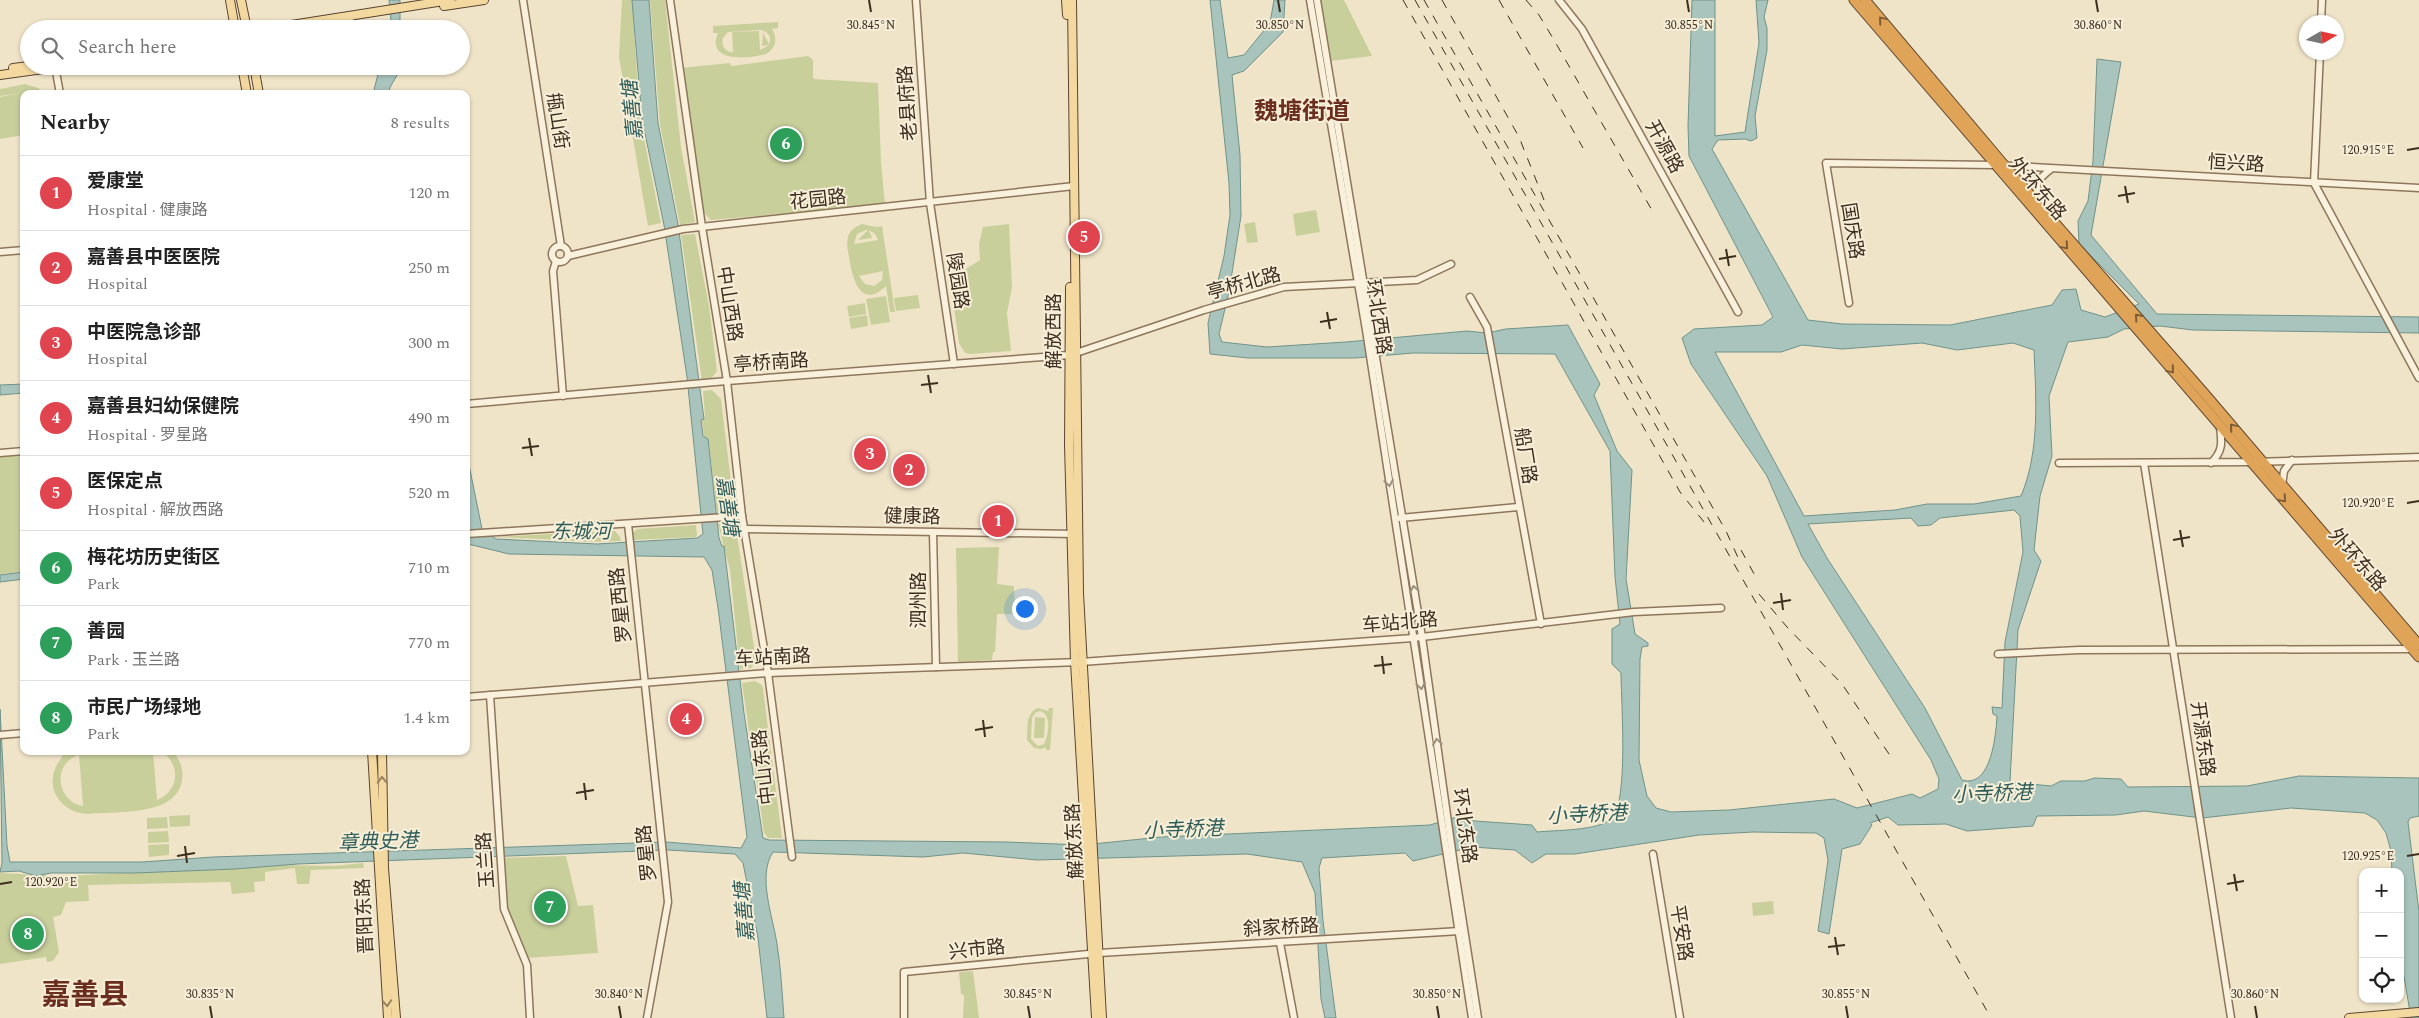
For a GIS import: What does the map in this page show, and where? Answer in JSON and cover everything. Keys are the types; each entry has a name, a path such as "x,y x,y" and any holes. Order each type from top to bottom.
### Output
{"highway":[{"name":"外环东路","path":"1854,0 1995,165 2025,193 2037,200 2204,393 2417,648 2419,657"},
{"name":"外环东路","path":"1865,0 2005,166 2025,193 2196,400 2417,648"}],"main road":[{"path":"230,0 233,20"},
{"path":"241,0 245,20"},
{"path":"327,20 450,0"},
{"path":"413,7 484,0"},
{"name":"解放西路","path":"1066,0 1078,352 1075,371 1075,534"},
{"name":"解放西路","path":"1072,0 1070,355 1078,662"},
{"path":"347,20 374,13"},
{"path":"0,70 20,67"},
{"path":"0,75 20,72"},
{"path":"244,75 246,90"},
{"path":"256,75 258,90"},
{"name":"解放东路","path":"1078,662 1089,864 1102,1018"},
{"name":"晋阳东路","path":"372,755 396,1018"},
{"name":"晋阳东路","path":"380,844 382,755"},
{"name":"晋阳东路","path":"382,868 388,1018"},
{"name":"解放东路","path":"1096,954 1096,1018"},
{"path":"2349,1018 2419,1012"}],"street":[{"name":"甁山街","path":"523,0 561,246"},
{"name":"中山西路","path":"670,0 726,381 744,530 768,673"},
{"name":"老县府路","path":"916,0 930,203"},
{"name":"环北西路","path":"1310,0 1361,284"},
{"name":"环北西路","path":"1317,0 1398,518 1422,637"},
{"name":"开源路","path":"1560,0 1582,29 1738,312"},
{"path":"2321,15 2322,0"},
{"path":"2320,60 2314,183 2419,378"},
{"path":"57,75 59,90"},
{"name":"恒兴路","path":"1826,163 1995,165 2419,188"},
{"name":"国庆路","path":"1826,163 1849,303"},
{"path":"2037,200 2036,186 2040,176 2051,169"},
{"name":"花园路","path":"568,256 683,229 1072,186"},
{"name":"陵园路","path":"930,203 954,364"},
{"path":"556,261 563,262 568,256 566,249 561,246 553,252 556,261 553,271 563,396"},
{"path":"0,252 20,250"},
{"name":"亭桥北路","path":"1078,352 1204,310 1284,287 1418,280 1451,264"},
{"name":"船厂路","path":"1470,297 1487,327 1518,507 1541,624"},
{"name":"亭桥南路","path":"470,404 726,381 1070,355 1078,352"},
{"path":"2211,462 2219,455 2223,446 2220,427"},
{"path":"0,453 20,451"},
{"path":"2059,463 2251,462 2419,457"},
{"path":"2282,486 2284,471 2292,460"},
{"name":"开源东路","path":"2144,463 2175,650 2200,828 2231,1018"},
{"path":"1398,518 1518,507"},
{"path":"470,534 742,516"},
{"name":"环北西路","path":"1398,518 1413,638"},
{"name":"罗星西路","path":"628,524 644,683"},
{"name":"健康路","path":"744,530 1075,534"},
{"name":"泗州路","path":"933,532 936,667"},
{"name":"车站北路","path":"1078,662 1413,638 1634,612 1721,608"},
{"name":"环北东路","path":"1422,637 1472,1018"},
{"name":"环北东路","path":"1413,638 1443,808"},
{"path":"1998,654 2022,652 2417,648"},
{"name":"车站南路","path":"470,697 749,674 1078,662"},
{"name":"中山东路","path":"768,673 792,857"},
{"name":"罗星路","path":"644,683 668,902 646,1018"},
{"name":"玉兰路","path":"490,695 504,909 527,965 530,1018"},
{"path":"0,735 20,734"},
{"name":"平安路","path":"1653,854 1680,1018"},
{"name":"环北东路","path":"1461,931 1478,1018"},
{"name":"斜家桥路","path":"1096,954 1461,931"},
{"path":"1280,943 1294,1018"},
{"name":"兴市路","path":"904,1018 904,972 1096,954"}],"green space":[{"path":"622,0 632,0 640,119 661,223 648,226 619,57"},
{"path":"650,0 665,0 681,147 695,222 680,225 660,125"},
{"path":"1320,0 1344,0 1372,56 1330,61"},
{"path":"778,22 778,28 772,29 775,43 772,49 766,54 750,57 731,57 718,50 716,43 718,33 713,33 713,26","holes":["761,30 769,35 770,41 769,44 763,33 762,46 769,45 760,50 759,31 732,32 733,52 726,50 723,46 723,38 728,32"]},
{"path":"808,56 813,60 813,78 815,79 878,83 881,163 885,205 711,220 701,210 681,68 730,63 731,66"},
{"path":"25,84 41,90 20,90 20,93 0,96 0,89"},
{"path":"20,93 20,136 0,139 0,97"},
{"path":"1316,210 1320,232 1296,236 1293,214"},
{"path":"1255,222 1258,242 1247,243 1244,224"},
{"path":"862,224 876,227 882,226 895,312 890,312 886,286 877,293 870,295 864,293 855,282 850,265 847,242 850,232","holes":["868,230 858,240 872,238 869,230 875,234 878,240 854,244 857,234","883,271 882,280 874,286 865,284 859,276"]},
{"path":"1009,224 1012,287 1007,313 1011,351 965,353 959,343 950,279 980,260 979,244 983,227"},
{"path":"695,234 709,306 717,371 710,380 702,381 681,235"},
{"path":"918,295 920,308 896,311 894,298"},
{"path":"886,296 890,322 871,325 866,299"},
{"path":"865,303 866,314 849,317 847,306"},
{"path":"867,315 868,326 851,329 849,318"},
{"path":"712,390 721,399 734,507 732,511 717,515 709,443 704,436 702,420 705,417 703,391"},
{"path":"20,454 20,572 0,574 0,457"},
{"path":"732,523 736,528 756,660 751,668 740,669 730,570 718,524"},
{"path":"696,525 697,536 695,537 634,540 633,533 637,529"},
{"path":"615,531 621,541 583,542 587,532"},
{"path":"572,533 579,541 496,537"},
{"path":"999,547 997,584 1014,586 1015,614 997,614 995,652 993,652 992,660 958,662 956,548"},
{"path":"755,681 762,685 763,689 782,838 768,838 764,833 742,683"},
{"path":"1038,708 1048,711 1049,708 1053,708 1050,750 1046,750 1046,747 1041,749 1034,748 1027,740 1028,721 1034,710","holes":["1040,711 1044,713 1048,720 1048,730 1044,744 1038,746 1031,739 1032,718 1035,713"]},
{"path":"1035,717 1045,718 1044,738 1034,738"},
{"path":"62,755 79,755 81,755 153,755 157,800 165,796 174,784 175,770 167,755 175,755 177,757 181,764 182,780 178,792 169,800 157,806 128,812 79,813 64,805 55,793 53,777","holes":["79,755 83,806 74,803 67,797 61,782 61,773 64,766 70,759"]},
{"path":"190,815 190,826 170,827 169,816"},
{"path":"167,817 168,828 147,829 147,818"},
{"path":"168,831 169,842 148,843 148,832"},
{"path":"169,844 169,855 149,857 148,845"},
{"path":"566,856 578,906 593,905 598,953 527,958 506,909 503,858"},
{"path":"363,863 364,868 311,870 309,884 297,884 295,868 265,872 265,881 254,882 255,892 232,894 230,882 88,885 89,901 66,902 61,915 53,917 59,952 53,961 47,962 46,957 0,964 0,873 64,876 279,865 334,866"},
{"path":"1773,901 1774,914 1753,916 1752,903"},
{"path":"973,971 979,1018 963,1018 964,995 961,994 959,972"}],"water":[{"path":"389,0 400,0 400,20 391,20"},
{"name":"小寺桥港","path":"632,0 649,0 658,123 678,224 704,419 701,420 703,436 708,439 719,538 722,546 724,546 744,713 763,838 769,840 1007,842 1083,845 1161,837 1430,825 1463,815 1475,821 1532,825 1537,832 1586,828 1605,823 1611,819 1617,810 1623,750 1621,673 1612,664 1612,629 1620,624 1615,577 1610,451 1555,354 1413,353 1355,358 1248,358 1210,354 1208,323 1224,256 1230,215 1229,183 1210,0 1220,0 1228,58 1244,55 1270,23 1274,0 1285,0 1283,32 1244,71 1232,75 1240,155 1241,216 1229,292 1219,334 1222,342 1267,347 1467,331 1487,333 1506,329 1568,325 1600,384 1594,395 1617,451 1632,470 1626,579 1635,634 1648,643 1648,646 1642,647 1640,659 1639,760 1647,796 1656,808 1671,812 1729,810 1834,799 1857,808 1912,794 1920,798 1938,789 1939,779 1931,760 1802,557 1767,476 1691,364 1682,338 1694,329 1762,325 1773,317 1689,156 1688,126 1692,0 1715,0 1715,136 1745,132 1759,43 1756,0 1768,0 1764,17 1767,28 1767,50 1755,116 1757,138 1751,141 1745,139 1718,140 1712,149 1808,320 1842,324 1950,325 2052,305 2062,290 2076,289 2081,310 2105,317 2139,304 2079,244 2078,221 2088,201 2093,161 2097,59 2121,62 2091,235 2157,314 2419,317 2419,333 2193,330 2160,326 2124,329 2108,337 2068,342 2049,396 2052,456 2040,496 2034,550 2041,561 2018,630 2010,782 2051,786 2061,781 2085,781 2094,778 2121,779 2128,787 2247,786 2299,776 2419,778 2419,816 2410,818 2408,822 2419,912 2419,1018 2411,1018 2404,977 2404,868 2392,868 2391,851 2386,833 2377,820 2365,813 2291,808 2202,818 2144,811 2116,815 2037,816 2033,826 1967,831 1946,824 1898,825 1888,817 1870,823 1872,825 1860,844 1842,849 1829,934 1818,931 1828,860 1824,838 1816,833 1753,832 1699,835 1575,854 1546,854 1532,863 1515,850 1473,847 1413,861 1405,853 1322,858 1319,868 1323,921 1336,1018 1325,1018 1321,999 1315,893 1302,862 1247,854 1037,860 963,853 923,857 773,852 768,862 766,885 778,953 784,1018 767,1018 758,938 743,863 735,854 668,850 298,864 235,869 135,873 51,873 36,876 19,871 0,872 2,863 0,709 7,846 10,862 142,862 213,857 666,842 741,848 747,837 718,608 712,570 704,557 509,554 470,544 470,470 482,529 496,539 597,544 697,538 703,534 687,377 664,225 642,119","holes":["1922,343 1957,350 2013,343 2034,350 2036,405 2034,443 2027,479 2021,496 1974,504 1927,504 1895,510 1804,516 1715,352 1781,352 1802,345 1842,349","2014,510 2020,516 2023,552 2005,642 2002,708 1992,707 1993,714 1997,716 1990,759 1986,769 1980,776 1972,781 1962,780 1925,708 1827,558 1808,524 1911,518 1918,526 1931,525 1940,518"]},
{"path":"378,75 397,75 390,90 374,90"},
{"path":"20,384 20,393 0,395 0,385"},
{"path":"20,572 20,580 0,582 0,575"}],"railway":[{"path":"1403,0 1680,492 1704,522"},
{"path":"1415,0 1991,1018"},
{"path":"1424,0 1726,531 1740,562"},
{"path":"1442,0 1519,137 1544,200"},
{"path":"1499,0 1583,148"},
{"path":"1526,0 1539,15 1554,40 1653,212"},
{"path":"1741,550 1758,581"},
{"path":"1759,594 1787,627 1842,684 1891,757"}],"place":[{"name":"梅花坊历史街区","path":"786,144"},
{"name":"医保定点","path":"1084,237"},
{"name":"中医院急诊部","path":"870,454"},
{"name":"嘉善县中医医院","path":"909,470"},
{"name":"爱康堂","path":"998,521"},
{"name":"嘉善县妇幼保健院","path":"686,719"},
{"name":"善园","path":"550,907"},
{"name":"市民广场绿地","path":"28,934"}],"district":[{"name":"魏塘街道","path":"1302,112"},
{"name":"嘉善县","path":"85,995"}],"water label":[{"name":"嘉善塘","path":"633,110"},
{"name":"嘉善塘","path":"727,506"},
{"name":"东城河","path":"581,532"},
{"name":"章典史港","path":"378,842"},
{"name":"嘉善塘","path":"745,912"}]}
